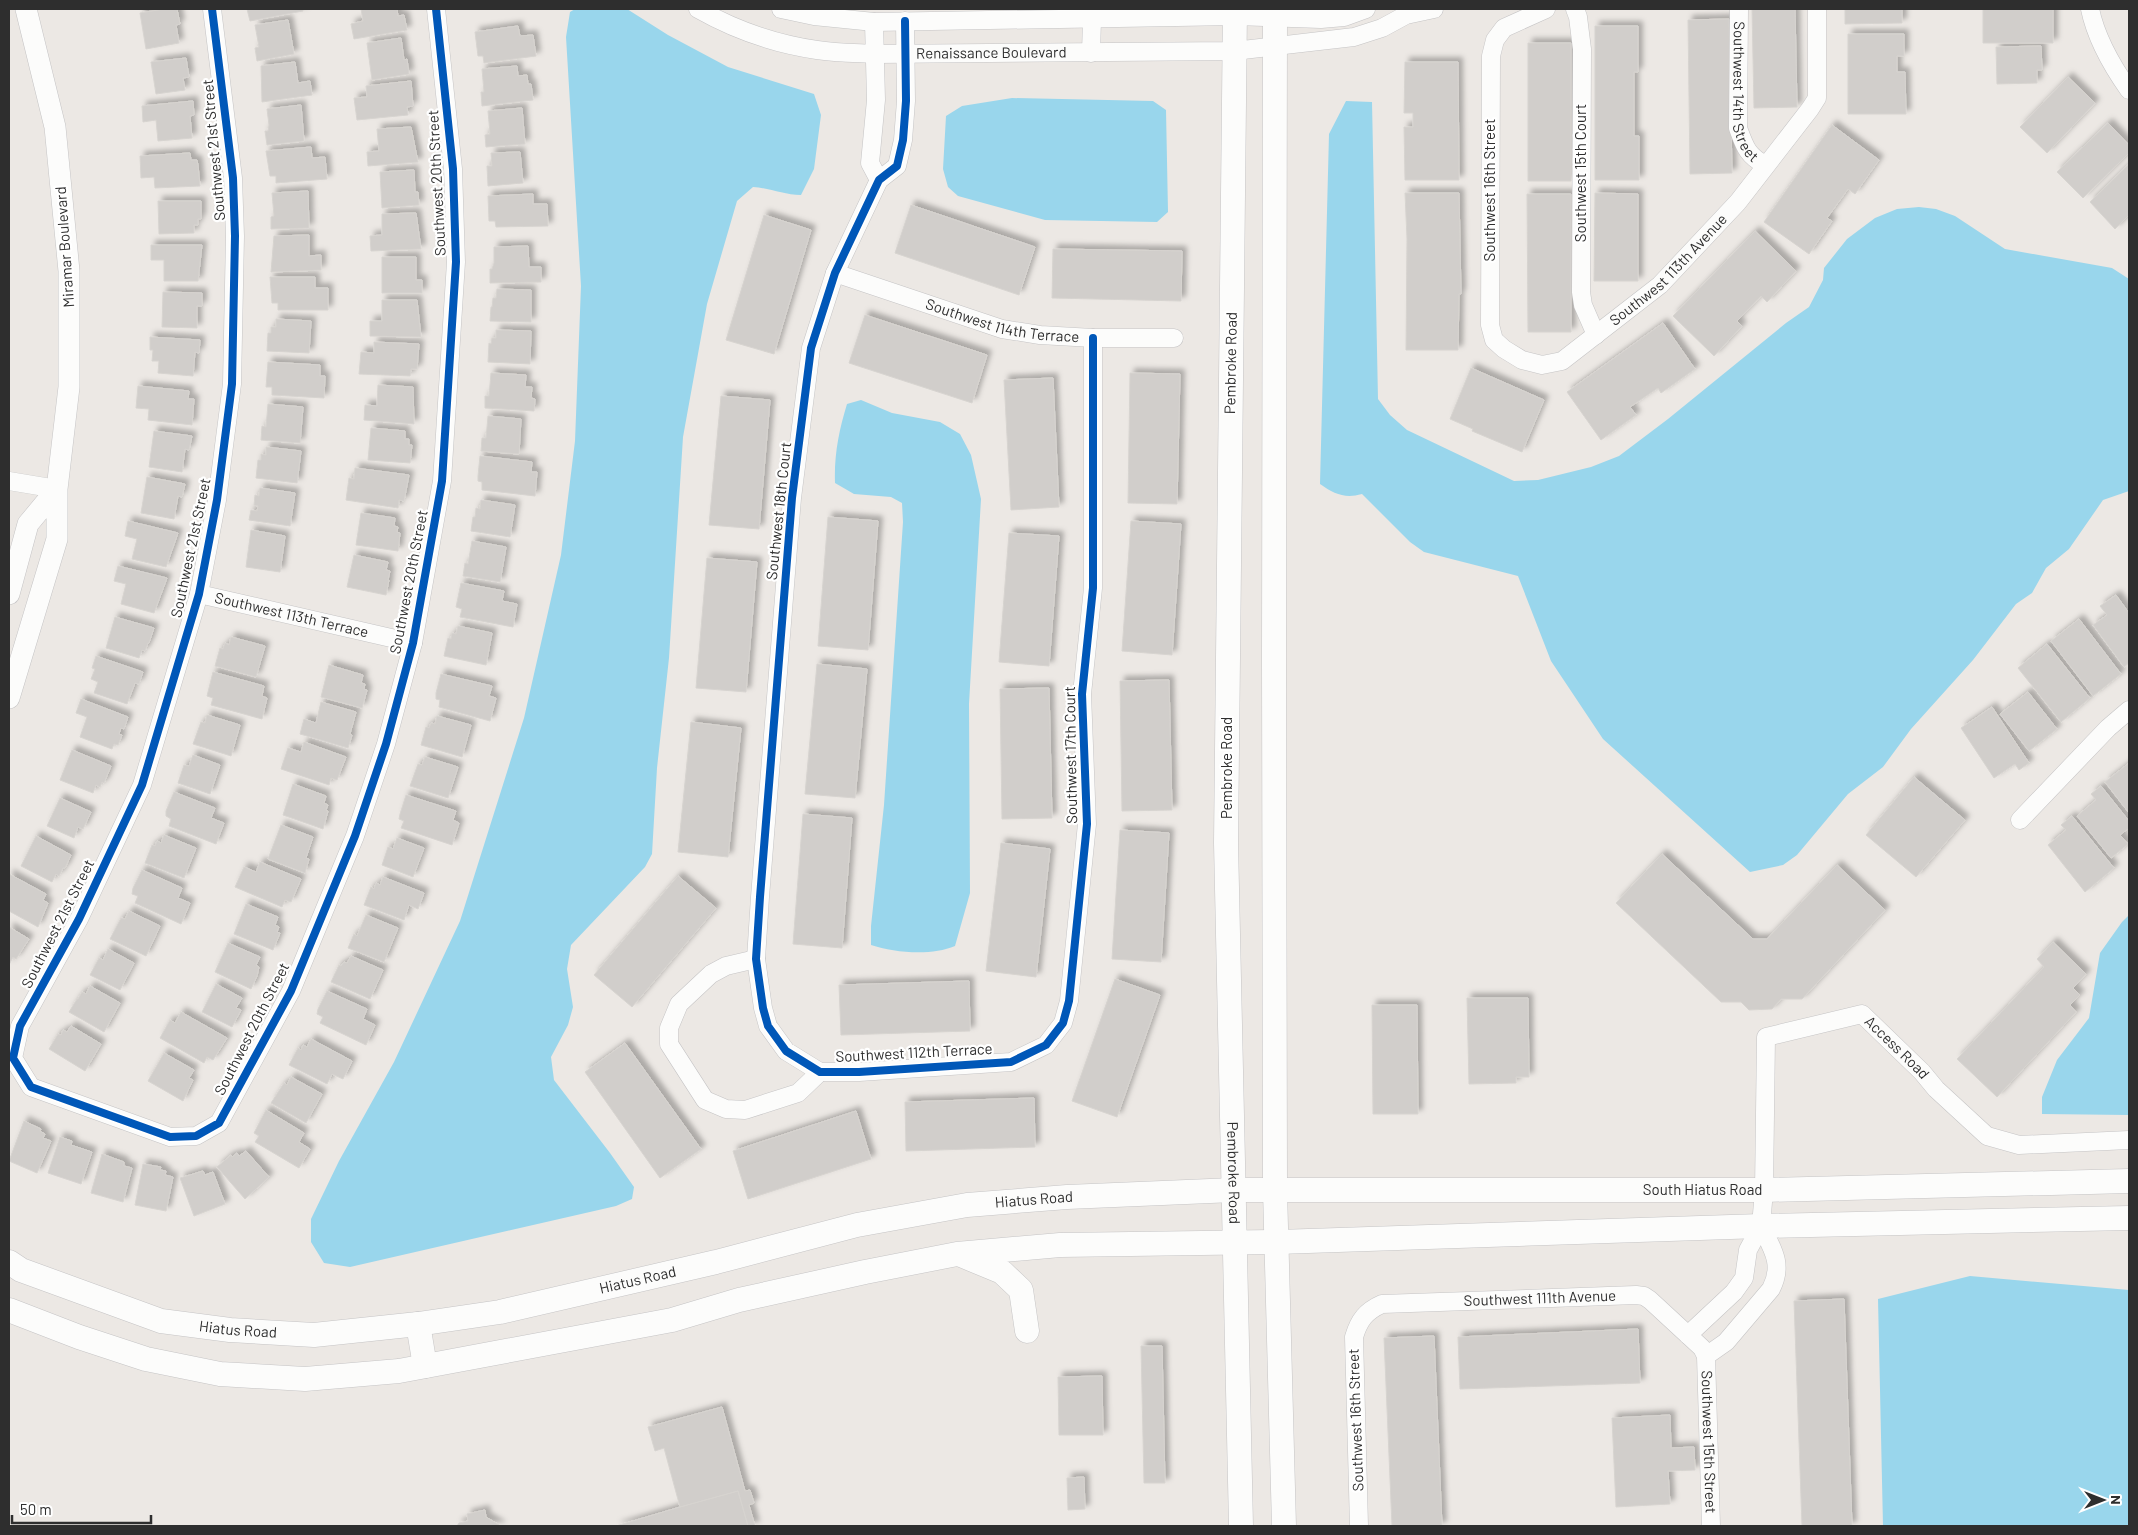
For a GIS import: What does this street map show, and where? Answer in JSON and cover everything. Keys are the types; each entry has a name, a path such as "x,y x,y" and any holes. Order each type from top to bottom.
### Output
{"main road":[{"name":"Pembroke Road","path":"1235,12 1226,843 1241,1526"},
{"path":"1275,13 1275,1190 1278,1242 1284,1526"},
{"name":"South Hiatus Road","path":"1275,1190 1764,1190 2129,1180"},
{"name":"Hiatus Road","path":"9,1262 21,1270 161,1321 230,1330 314,1335 418,1324 500,1312 716,1262 856,1225 967,1205 1067,1197 1275,1190"},
{"path":"9,1310 79,1337 146,1359 220,1374 306,1379 399,1371 672,1320 759,1296 864,1272 957,1254 1060,1245 1235,1241 1278,1242 1761,1226 2129,1218"},
{"path":"957,1254 1002,1272 1021,1290 1027,1331"},
{"path":"418,1324 424,1366"}],"street":[{"name":"Miramar Boulevard","path":"9,698 57,539 57,489 70,387 69,271 55,127 26,9"},
{"name":"Southwest 21st Street","path":"212,9 233,178 235,236 232,384 217,500 199,594 142,785 79,919 20,1026 13,1058 31,1087 170,1137 196,1136 219,1124"},
{"name":"Southwest 20th Street","path":"219,1124 291,991 354,836 386,744 413,643 442,481 456,262 453,169 436,9"},
{"name":"Renaissance Boulevard","path":"698,9 724,23 768,39 817,50 875,54 1234,51 1354,37 1382,28 1412,12 1434,9"},
{"path":"781,9 814,16 874,22 1011,18 1092,19 1235,12 1336,18 1366,9"},
{"name":"Southwest 16th Street","path":"1494,340 1490,324 1491,56 1495,40 1504,28 1546,9"},
{"name":"Southwest 15th Court","path":"1575,9 1578,17 1582,49 1581,292 1583,305 1596,334"},
{"name":"Southwest 14th Street","path":"1739,9 1738,128 1744,145 1752,158 1765,165"},
{"name":"Southwest 113th Avenue","path":"1494,340 1522,360 1542,365 1562,361 1660,286 1738,202 1817,98 1817,9"},
{"path":"2090,9 2097,33 2129,90"},
{"path":"1091,53 1092,19"},
{"name":"Southwest 18th Court","path":"768,1026 763,1008 756,959 792,498 811,348 835,273 879,180 897,166 903,140 906,101 905,21"},
{"path":"874,22 876,100 870,163 879,180"},
{"name":"Southwest 114th Terrace","path":"835,273 1002,329 1040,335 1093,338 1174,338"},
{"name":"Southwest 17th Court","path":"1046,1045 1063,1023 1070,1001 1087,824 1082,694 1093,588 1093,338"},
{"path":"9,482 57,489"},
{"path":"9,594 28,524 57,489"},
{"name":"Southwest 113th Terrace","path":"199,594 413,643"},
{"path":"2020,820 2108,728 2129,710"},
{"path":"756,959 726,966 711,974 680,1004 669,1028 669,1044 705,1100 726,1109 746,1110 798,1093 820,1072"},
{"name":"Access Road","path":"1764,1190 1766,1037 1862,1014 1922,1072 1936,1089 1987,1136 2019,1145 2129,1140"},
{"name":"Southwest 112th Terrace","path":"768,1026 786,1051 820,1072 859,1072 1011,1062 1046,1045"},
{"path":"1688,1335 1734,1292 1744,1278 1748,1250 1761,1226 1764,1190"},
{"name":"Southwest 15th Street","path":"1710,1526 1704,1352 1726,1342 1771,1289 1776,1280 1777,1258 1761,1226"},
{"name":"Southwest 111th Avenue","path":"1363,1315 1382,1304 1644,1296 1688,1335 1704,1352"},
{"name":"Southwest 16th Street","path":"1359,1526 1354,1337 1363,1315"}],"water":[{"path":"575,9 627,9 668,35 728,67 814,94 821,115 814,169 801,195 753,187 737,201 707,304 683,437 669,658 657,768 652,854 645,867 571,945 567,969 573,1007 568,1025 551,1057 554,1080 634,1187 632,1199 616,1206 350,1267 324,1263 311,1242 311,1219 339,1161 394,1062 460,921 524,718 561,555 575,441 581,286 566,37 570,12"},
{"path":"1012,98 1153,101 1166,110 1168,212 1157,222 1045,220 958,196 948,187 943,169 946,116 962,106"},
{"path":"1346,101 1372,102 1378,399 1390,415 1407,430 1514,481 1538,480 1591,467 1619,456 1668,419 1786,323 1809,307 1823,280 1824,268 1847,239 1875,218 1897,209 1919,207 1936,209 1955,216 2005,249 2112,268 2129,279 2129,491 2103,500 2069,549 2046,568 2032,593 2016,604 1973,660 1911,729 1883,767 1848,794 1797,855 1783,865 1750,872 1603,739 1551,661 1518,576 1424,552 1410,542 1362,494 1340,495 1320,484 1329,134"},
{"path":"861,400 892,413 940,422 960,434 971,455 981,499 969,704 970,893 955,946 936,951 913,952 891,950 871,945 871,926 884,805 903,522 902,503 891,497 854,494 835,483 835,462 847,404"},
{"path":"2129,915 2129,1115 2042,1114 2042,1097 2057,1060 2089,1018 2100,953"},
{"path":"1970,1276 2129,1290 2129,1526 1883,1526 1878,1299"}],"building":[{"path":"177,9 180,24 176,25 179,43 146,49 140,13"},
{"path":"247,9 303,9 303,11 250,21"},
{"path":"361,9 397,9 398,16 404,15 407,30 354,39 351,24 363,21"},
{"path":"1752,9 1795,9 1797,107 1754,108"},
{"path":"1845,9 1902,9 1902,23 1845,24"},
{"path":"1983,9 2053,9 2053,43 1983,43"},
{"path":"1729,19 1732,173 1690,174 1688,20"},
{"path":"288,20 294,54 257,61 255,48 259,47 255,25"},
{"path":"518,26 520,36 533,35 536,56 484,63 483,56 478,56 475,32"},
{"path":"1595,26 1638,26 1638,72 1634,72 1634,136 1639,136 1639,180 1595,180"},
{"path":"1848,34 1904,34 1904,56 1897,56 1897,72 1905,72 1906,114 1848,114"},
{"path":"401,38 404,60 407,59 409,74 372,80 367,43"},
{"path":"1528,43 1571,43 1571,181 1528,181"},
{"path":"2041,46 2042,70 2037,70 2037,83 1997,84 1996,47"},
{"path":"186,58 189,77 183,78 185,90 156,94 151,62"},
{"path":"295,62 298,83 310,81 312,95 262,102 261,66"},
{"path":"1405,62 1458,62 1459,180 1405,180 1404,127 1413,127 1413,113 1404,113"},
{"path":"517,66 518,76 527,75 528,84 531,84 533,100 482,106 481,92 484,92 482,69"},
{"path":"2068,77 2095,103 2047,153 2020,127"},
{"path":"411,81 413,106 407,107 408,115 357,120 354,98 367,97 366,86"},
{"path":"193,101 194,115 190,116 192,138 158,141 156,120 143,122 142,106"},
{"path":"301,105 304,141 267,145 265,131 268,131 269,125 267,109"},
{"path":"522,108 525,144 486,147 485,135 490,134 488,111"},
{"path":"2108,123 2129,145 2129,153 2083,198 2057,172"},
{"path":"1832,125 1879,160 1855,194 1848,189 1827,218 1832,221 1809,254 1764,222"},
{"path":"411,127 418,162 368,166 367,152 379,151 377,129"},
{"path":"311,147 312,158 325,157 327,179 276,183 276,176 270,176 266,151"},
{"path":"520,152 523,183 488,186 487,166 492,166 491,153"},
{"path":"190,153 191,160 197,160 200,186 155,188 154,177 141,178 140,156"},
{"path":"2129,164 2129,215 2115,229 2090,202"},
{"path":"414,170 415,192 418,192 419,205 382,208 380,172"},
{"path":"308,191 309,228 271,229 271,217 274,216 272,193"},
{"path":"1405,193 1459,193 1461,294 1459,294 1458,350 1406,350 1407,239"},
{"path":"1595,193 1638,194 1638,281 1594,281"},
{"path":"533,194 533,204 547,204 548,226 496,227 495,221 489,221 488,196"},
{"path":"1527,194 1571,194 1571,332 1528,332"},
{"path":"158,201 201,201 201,219 198,219 198,225 194,225 194,233 159,234"},
{"path":"911,205 1035,247 1019,295 895,253"},
{"path":"416,213 421,249 371,251 370,236 382,235 382,214"},
{"path":"764,215 811,230 774,354 726,340"},
{"path":"1755,231 1796,271 1767,302 1761,296 1737,321 1742,326 1714,356 1673,316"},
{"path":"309,235 309,256 321,255 321,270 271,272 274,236"},
{"path":"151,245 202,245 198,281 164,281 164,260 151,260"},
{"path":"528,246 529,267 541,267 541,282 490,283 490,269 492,269 494,263 494,247"},
{"path":"1053,249 1182,251 1181,301 1052,298"},
{"path":"382,257 416,257 416,280 422,280 422,293 382,293"},
{"path":"270,277 315,277 315,288 328,288 328,310 278,310 278,303 272,303"},
{"path":"497,289 531,290 531,322 490,321 491,307 493,298 496,298"},
{"path":"163,292 202,293 202,306 197,306 197,328 162,327"},
{"path":"382,300 417,300 421,337 370,336 370,321 382,321"},
{"path":"865,315 987,355 972,403 849,363"},
{"path":"276,319 311,321 309,353 267,351 268,333 271,333 271,327 276,327"},
{"path":"1663,323 1695,369 1661,393 1658,388 1630,407 1636,415 1601,440 1567,392"},
{"path":"496,330 531,331 530,364 488,362 489,343 491,344 492,338 496,338"},
{"path":"150,337 200,340 199,353 195,352 193,376 158,373 159,361 152,361 153,350 150,350"},
{"path":"374,342 419,344 417,369 411,369 410,376 359,374 361,352 374,353"},
{"path":"268,362 320,365 320,376 325,376 324,398 272,395 272,387 266,387"},
{"path":"1471,368 1544,400 1522,452 1472,431 1473,429 1450,419"},
{"path":"491,373 526,375 525,387 532,387 531,398 535,399 534,411 485,408 485,396 489,396"},
{"path":"1130,373 1180,374 1177,504 1128,503"},
{"path":"1053,378 1059,507 1011,510 1004,380"},
{"path":"378,385 413,387 414,424 364,420 365,405 377,406"},
{"path":"138,386 189,391 188,399 194,399 192,425 148,420 149,409 136,408"},
{"path":"721,396 770,400 759,529 709,525"},
{"path":"268,404 303,407 300,443 261,440 262,426 266,427"},
{"path":"488,416 521,419 519,454 481,451 482,438 486,438"},
{"path":"371,428 405,431 405,439 409,439 409,445 412,445 410,463 368,460"},
{"path":"154,431 192,436 189,450 185,449 182,472 149,467"},
{"path":"266,447 301,451 297,483 256,478 258,460 261,460 261,454 266,455"},
{"path":"480,456 532,462 531,472 537,472 535,496 482,490 482,482 478,481"},
{"path":"355,468 409,475 404,501 399,500 398,508 346,500 349,478 354,479"},
{"path":"147,477 185,484 182,497 178,496 174,519 141,513"},
{"path":"260,488 295,493 290,526 249,520 251,510 257,511 258,506 254,505 255,495 259,496"},
{"path":"481,500 515,505 510,537 471,531 473,517 475,517 476,508 480,509"},
{"path":"361,513 395,518 394,526 398,527 397,532 400,533 398,551 356,545"},
{"path":"828,517 878,521 868,650 818,646"},
{"path":"128,521 178,533 166,567 132,559 137,539 125,536"},
{"path":"1131,521 1181,524 1172,655 1122,651"},
{"path":"251,530 285,536 280,572 246,567"},
{"path":"1009,533 1059,536 1049,666 999,662"},
{"path":"472,541 506,547 500,582 463,576 465,563 468,564"},
{"path":"354,555 388,562 386,570 390,571 386,595 347,587"},
{"path":"707,558 757,562 746,692 696,688"},
{"path":"118,566 167,578 154,613 121,604 126,584 114,581"},
{"path":"461,583 504,591 502,601 517,604 513,627 460,617 462,609 456,607"},
{"path":"2116,595 2129,613 2129,663 2124,667 2093,625 2107,615 2100,606"},
{"path":"115,617 154,628 145,651 142,650 139,658 106,648"},
{"path":"2079,619 2121,674 2093,696 2051,641"},
{"path":"458,626 492,633 486,665 444,656 448,638 451,639 452,633 456,634"},
{"path":"231,637 265,646 256,677 215,666 220,648 223,649 225,643 229,645"},
{"path":"2047,644 2090,698 2061,722 2018,668"},
{"path":"96,656 143,672 139,684 135,683 127,704 94,693 98,682 91,679 95,669 92,668"},
{"path":"817,664 867,669 855,798 805,794"},
{"path":"329,665 363,675 361,683 365,684 364,689 367,690 362,708 321,697"},
{"path":"213,672 264,686 262,696 267,698 262,719 211,705 213,698 207,696"},
{"path":"441,674 492,686 489,696 496,698 490,721 439,707 440,700 436,699 436,693"},
{"path":"1169,680 1172,810 1122,811 1120,681"},
{"path":"1049,688 1052,818 1002,819 1000,689"},
{"path":"2028,692 2057,729 2029,751 2000,714"},
{"path":"81,699 128,717 124,729 121,728 119,734 122,735 118,745 114,744 112,749 80,737 87,717 76,713"},
{"path":"321,702 356,712 348,748 300,734 304,719 316,723"},
{"path":"1992,707 2029,763 2019,770 2015,764 1994,778 1961,728"},
{"path":"207,715 240,725 231,756 193,744 201,722 205,723"},
{"path":"437,716 471,725 462,757 421,745 426,727 429,728 431,723 435,724"},
{"path":"691,722 741,728 728,857 678,852"},
{"path":"304,742 346,757 337,780 331,778 329,785 281,769 288,748 301,752"},
{"path":"72,750 111,766 104,783 102,782 100,787 96,785 93,793 60,780"},
{"path":"193,755 220,765 210,794 178,783 184,765 189,766"},
{"path":"425,757 458,767 448,798 410,786 418,764 422,765"},
{"path":"2129,763 2129,813 2105,782"},
{"path":"1914,777 1965,820 1916,877 1866,835"},
{"path":"293,784 326,796 324,803 328,805 326,810 328,811 323,829 283,815"},
{"path":"2101,786 2129,821 2129,828 2120,835 2128,844 2111,858 2077,816 2096,800 2091,794"},
{"path":"174,792 215,808 211,818 224,823 216,844 169,826 171,819 166,816 166,811"},
{"path":"406,795 456,811 453,820 459,823 452,845 401,828 404,821 399,819"},
{"path":"60,798 91,812 83,829 78,827 74,838 47,826"},
{"path":"803,814 852,818 842,948 793,944"},
{"path":"2072,816 2114,868 2085,892 2048,845 2066,830 2061,825"},
{"path":"281,825 313,837 306,858 309,859 305,873 268,859"},
{"path":"1120,830 1169,833 1161,962 1112,959"},
{"path":"164,835 196,848 184,878 145,863 152,845 155,846 157,841 161,843"},
{"path":"36,836 71,855 65,868 63,868 59,876 56,874 52,882 21,866"},
{"path":"397,838 424,848 413,877 382,865 388,847 393,849"},
{"path":"1001,843 1050,849 1036,977 986,971"},
{"path":"1662,854 1753,939 1767,939 1837,865 1885,910 1802,999 1781,999 1772,1009 1749,1010 1741,1002 1721,1002 1616,903"},
{"path":"260,862 301,879 291,902 285,900 282,907 235,887 244,867 256,872"},
{"path":"142,870 182,888 178,898 190,903 181,924 135,903 138,896 132,894 133,888"},
{"path":"9,874 46,894 43,900 48,903 38,927 9,911"},
{"path":"678,876 716,908 632,1007 594,975"},
{"path":"383,877 424,893 418,909 409,905 404,920 364,905 371,887 374,889 376,883 380,885"},
{"path":"246,904 278,917 275,925 279,927 277,932 280,933 273,950 234,934"},
{"path":"129,911 160,926 146,956 110,939 121,918 125,919"},
{"path":"366,915 398,928 384,962 348,948 354,934 357,936"},
{"path":"9,927 29,939 16,959 13,957 9,965"},
{"path":"2053,942 2086,974 2073,988 2080,995 2070,1005 2076,1012 1997,1097 1957,1059 2044,967 2037,959"},
{"path":"228,943 260,957 256,965 259,967 257,976 251,989 215,972"},
{"path":"108,949 134,963 120,990 90,975 99,958 103,960"},
{"path":"351,956 383,970 370,999 331,982 339,965 341,966 344,962 347,963"},
{"path":"1115,979 1160,995 1117,1117 1072,1101"},
{"path":"969,981 970,1031 841,1035 839,985"},
{"path":"216,984 242,998 236,1008 241,1010 232,1027 202,1012"},
{"path":"90,986 120,1003 104,1032 69,1012 82,992 86,994"},
{"path":"327,991 367,1009 363,1019 375,1025 366,1045 320,1023 323,1017 317,1014 318,1009"},
{"path":"1467,998 1528,998 1529,1077 1516,1077 1516,1083 1469,1084"},
{"path":"1372,1005 1417,1005 1418,1114 1373,1114"},
{"path":"181,1012 227,1038 213,1060 207,1057 204,1063 160,1038 170,1020 175,1023"},
{"path":"71,1026 101,1044 85,1071 49,1049 58,1034 61,1035 63,1030 67,1032"},
{"path":"311,1039 352,1061 343,1079 332,1074 327,1084 289,1065 298,1048 301,1050 303,1045 307,1047"},
{"path":"625,1043 701,1149 660,1178 585,1072"},
{"path":"164,1053 194,1070 189,1078 193,1080 183,1101 148,1081"},
{"path":"291,1077 322,1094 306,1123 271,1103 284,1083 287,1085"},
{"path":"1034,1098 1035,1147 906,1151 905,1102"},
{"path":"266,1110 304,1133 299,1142 310,1149 299,1168 255,1142 259,1136 254,1133"},
{"path":"856,1111 871,1159 748,1199 733,1151"},
{"path":"24,1121 41,1129 40,1131 45,1134 43,1138 51,1141 37,1173 9,1161"},
{"path":"60,1137 72,1141 71,1145 92,1152 81,1184 48,1173"},
{"path":"246,1151 269,1177 245,1199 217,1167 231,1155 232,1157 237,1153 239,1156"},
{"path":"102,1154 124,1162 124,1166 132,1168 123,1202 91,1193"},
{"path":"143,1164 161,1167 160,1170 166,1171 165,1175 173,1177 166,1211 135,1205"},
{"path":"203,1171 205,1175 213,1172 225,1204 194,1216 180,1178"},
{"path":"1844,1299 1852,1526 1802,1526 1794,1301"},
{"path":"1638,1329 1640,1383 1460,1389 1458,1337"},
{"path":"1434,1336 1442,1526 1392,1526 1384,1338"},
{"path":"1141,1346 1162,1346 1165,1483 1144,1483"},
{"path":"1102,1376 1103,1435 1059,1435 1058,1377"},
{"path":"722,1407 745,1491 750,1490 754,1503 749,1505 755,1526 748,1526 738,1491 680,1507 664,1448 655,1451 648,1427"},
{"path":"1670,1415 1671,1448 1694,1447 1695,1470 1668,1471 1670,1504 1616,1507 1612,1418"},
{"path":"1084,1477 1085,1509 1068,1510 1067,1478"},
{"path":"738,1491 748,1526 616,1526 680,1507"},
{"path":"485,1510 486,1517 501,1526 457,1526 459,1523 468,1521 467,1514"}],"cycle path":[{"path":"212,9 233,178 235,236 232,384 217,500 199,594 142,785 79,919 20,1026 13,1058 31,1087 170,1137 196,1136 219,1123 291,991 355,836 386,744 413,643 442,481 456,262 453,169 436,9"},
{"path":"905,21 906,101 903,140 897,166 879,180 835,273 811,348 792,498 756,959 763,1008 768,1026 786,1051 820,1072 859,1072 1011,1062 1046,1045 1063,1023 1069,1001 1087,824 1082,694 1093,588 1093,338"}]}
